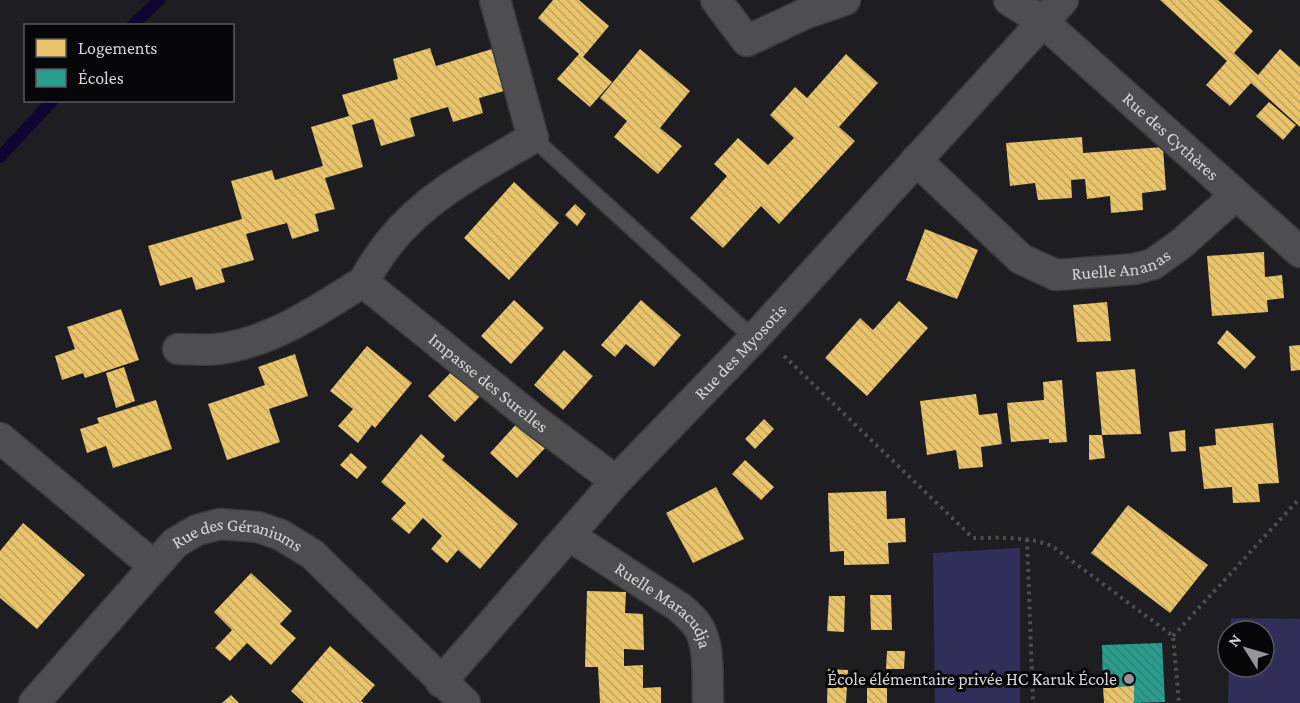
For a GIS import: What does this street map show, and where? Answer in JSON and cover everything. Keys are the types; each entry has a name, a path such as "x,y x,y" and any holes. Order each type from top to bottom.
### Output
{"street":[{"path":"178,349 224,349 256,340 308,316 363,282 389,243 415,214 452,184 533,138 495,0"},
{"path":"716,0 747,41 804,14 845,0"},
{"name":"Rue des Cythères","path":"1009,0 1052,10 1236,195 1300,252"},
{"name":"Rue des Myosotis","path":"441,682 616,481 756,335 1052,10"},
{"name":"Ruelle Ananas","path":"916,160 1021,259 1056,275 1135,269 1153,264 1181,244 1236,195"},
{"name":"Impasse des Surelles","path":"363,282 537,422 616,481"},
{"name":"Rue des Géraniums","path":"0,438 154,566 175,543 197,530 220,525 248,526 281,535 312,554 441,682"},
{"name":"Ruelle Maracudja","path":"570,536 679,607 692,618 700,631 705,647 708,703"},
{"path":"34,703 154,566"},
{"path":"441,682 465,703"}],"lane":[{"path":"533,138 756,335"}],"path":[{"path":"756,335 973,538 1040,540 1052,546 1173,636"},
{"path":"1179,703 1173,636 1300,498"},
{"path":"1027,539 1033,703"}],"shaded area":[{"path":"1020,548 1020,703 935,703 933,553"},
{"path":"1231,618 1300,619 1300,703 1228,703 1229,679 1276,679 1276,619"}],"building: Logements":[{"path":"553,0 579,0 609,26 583,57 612,82 590,107 557,79 579,54 538,18"},
{"path":"1160,0 1218,0 1253,31 1234,53 1258,75 1280,49 1300,67 1300,127 1251,83 1230,106 1206,85 1227,61"},
{"path":"430,48 436,66 492,49 504,91 479,98 483,113 453,122 448,107 410,118 415,136 381,146 373,119 352,125 363,167 325,178 335,209 315,214 319,231 292,239 287,223 246,234 254,260 221,269 225,282 196,290 192,277 160,286 148,246 242,219 231,181 272,170 275,180 323,166 311,127 349,116 342,95 398,79 393,59"},
{"path":"640,49 690,91 660,128 682,146 658,174 614,137 627,121 600,98"},
{"path":"846,54 878,83 839,127 855,141 779,224 761,206 723,248 690,218 727,176 714,164 738,138 768,165 794,138 770,115 795,87 807,98"},
{"path":"1269,102 1296,125 1283,140 1256,116"},
{"path":"1082,137 1083,153 1163,147 1166,190 1142,193 1143,210 1111,213 1110,196 1087,199 1085,179 1071,180 1072,198 1038,200 1035,183 1010,186 1006,143"},
{"path":"514,182 559,223 509,280 464,238"},
{"path":"575,204 586,214 577,226 565,215"},
{"path":"925,229 978,250 957,299 906,280"},
{"path":"1264,252 1265,277 1282,275 1284,298 1267,300 1268,312 1212,316 1207,256"},
{"path":"514,300 544,328 511,364 481,336"},
{"path":"641,300 681,335 654,367 626,344 615,357 601,345"},
{"path":"899,301 928,328 867,396 825,358 860,318 873,330"},
{"path":"1107,302 1111,341 1077,342 1073,305"},
{"path":"121,309 139,360 85,378 83,373 62,380 55,356 75,349 67,327"},
{"path":"1227,330 1256,357 1245,369 1217,343"},
{"path":"1300,345 1300,370 1291,371 1289,346"},
{"path":"367,346 412,383 375,428 372,425 358,443 338,426 353,409 330,391"},
{"path":"564,350 593,376 563,410 534,385"},
{"path":"295,354 308,396 269,409 280,442 227,460 208,404 265,385 258,367"},
{"path":"461,362 488,388 455,422 428,396"},
{"path":"124,367 135,401 116,408 106,373"},
{"path":"1135,369 1141,434 1102,435 1096,372"},
{"path":"1062,380 1067,442 1049,443 1049,439 1011,442 1007,403 1044,400 1043,382"},
{"path":"976,394 979,415 997,413 1002,444 981,447 983,467 959,469 956,450 927,455 920,401"},
{"path":"156,400 172,449 113,468 106,446 87,453 80,429 99,423 97,418"},
{"path":"521,419 546,447 517,478 490,453"},
{"path":"764,419 774,429 755,449 745,439"},
{"path":"1273,423 1279,483 1258,484 1260,502 1233,503 1232,487 1204,489 1199,447 1216,445 1215,429"},
{"path":"1185,430 1186,451 1171,452 1169,432"},
{"path":"421,434 445,456 442,460 518,524 480,569 458,550 447,563 431,549 442,536 423,518 409,534 391,519 406,503 381,482"},
{"path":"1089,435 1102,435 1105,458 1089,460"},
{"path":"351,453 367,467 357,479 340,465"},
{"path":"745,460 774,487 761,500 732,474"},
{"path":"716,487 744,539 693,563 666,513"},
{"path":"886,491 887,519 905,518 906,542 888,543 889,564 844,565 844,551 830,552 828,493"},
{"path":"1128,505 1208,565 1170,613 1091,553"},
{"path":"23,523 85,575 37,629 0,598 0,551"},
{"path":"251,573 292,611 280,624 296,638 271,665 247,643 230,661 215,648 232,630 214,612"},
{"path":"587,591 626,592 625,613 643,614 644,650 624,649 624,666 643,665 643,688 661,687 661,703 600,703 598,667 585,667"},
{"path":"870,595 891,595 892,630 871,630"},
{"path":"829,596 845,596 844,632 827,631"},
{"path":"330,646 375,685 361,701 364,703 304,703 291,691"},
{"path":"887,651 905,651 904,669 886,669"},
{"path":"828,669 848,670 846,703 827,703"},
{"path":"1134,686 1134,703 1104,703 1103,687"},
{"path":"867,688 887,688 887,703 867,703"},
{"path":"231,695 239,703 222,703"}],"building: Écoles":[{"path":"1162,643 1165,702 1134,703 1134,686 1103,687 1102,645"}],"waterway":[{"path":"134,24 159,0"},
{"path":"0,157 51,102"}],"place":[{"name":"École élémentaire privée HC Karuk École","path":"1129,679"}]}
